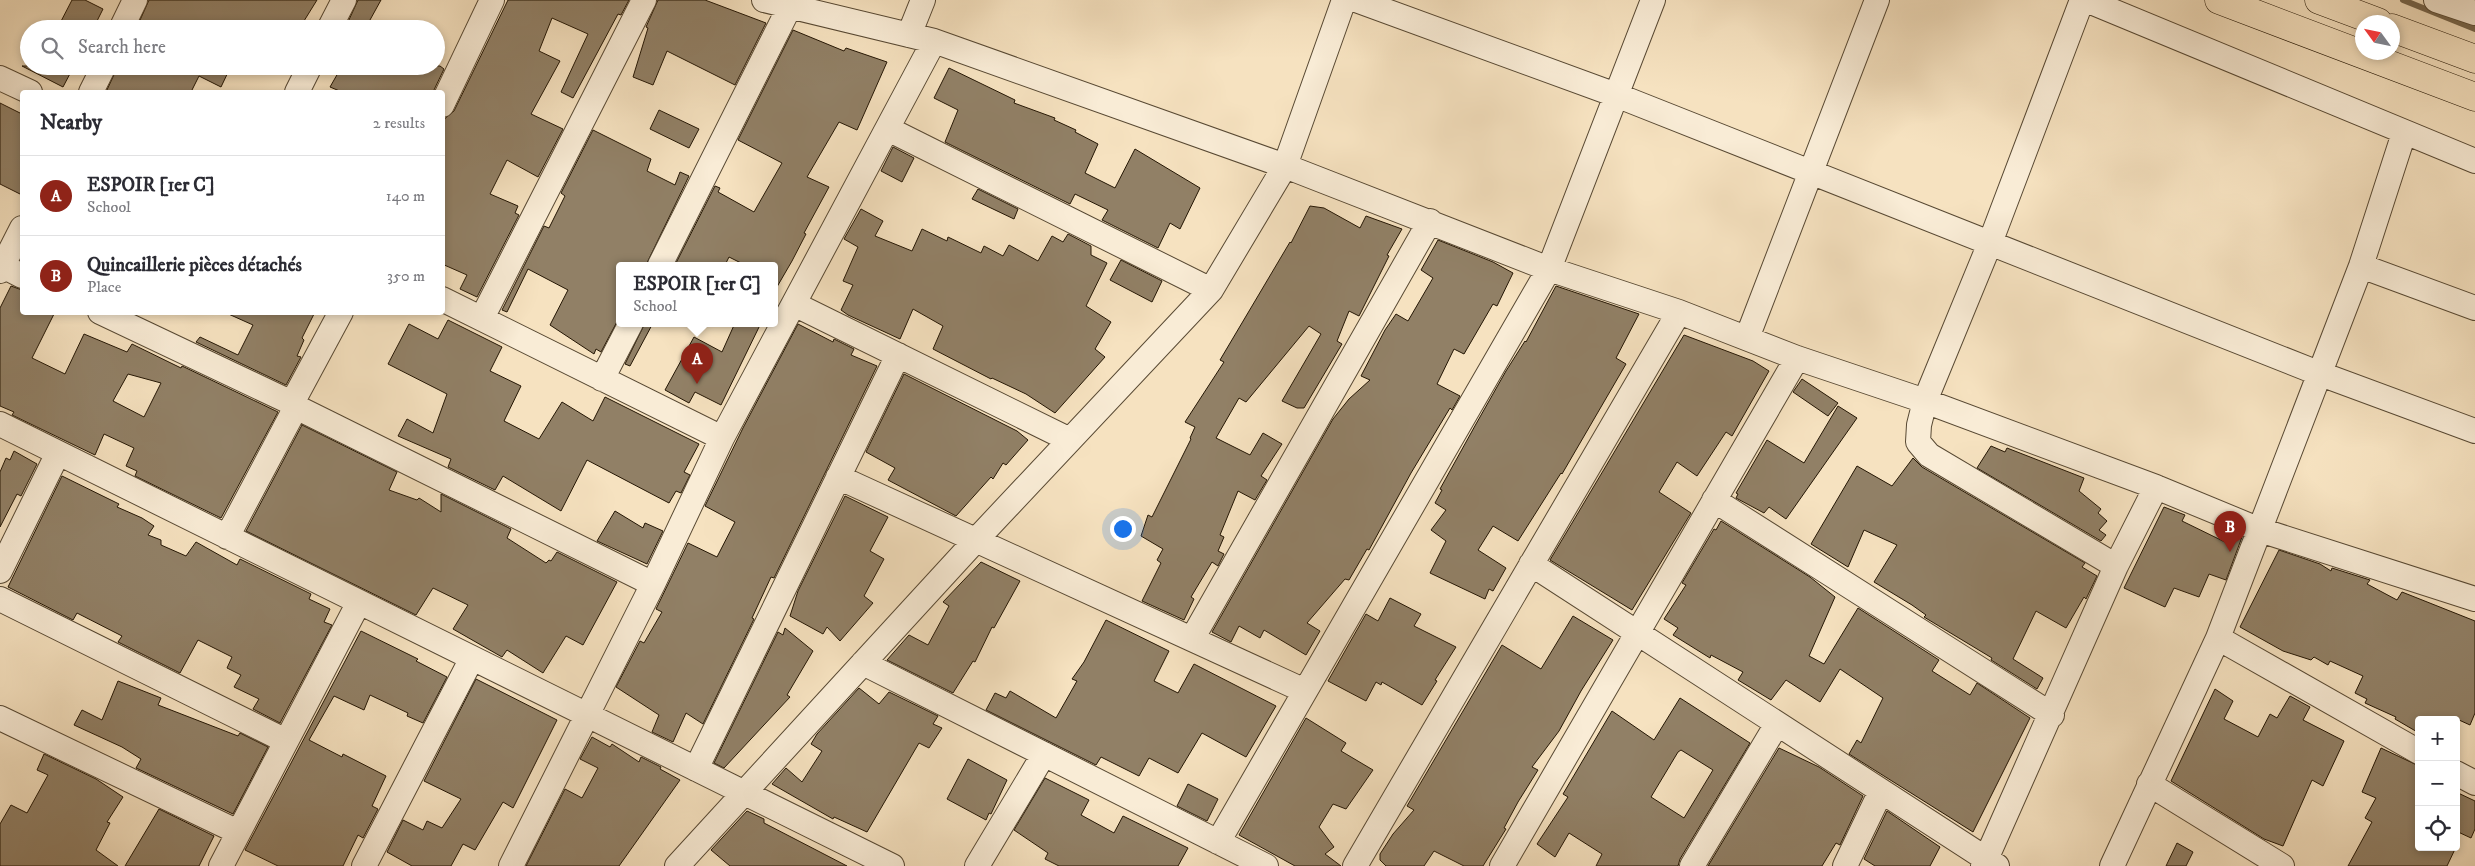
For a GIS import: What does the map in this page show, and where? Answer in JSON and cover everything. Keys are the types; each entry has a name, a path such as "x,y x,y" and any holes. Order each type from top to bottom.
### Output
{"highway":[{"path":"2219,0 2475,97"},
{"path":"2319,0 2359,15"},
{"path":"2400,31 2475,59"}],"street":[{"path":"126,20 135,0"},
{"path":"334,20 344,0"},
{"path":"445,99 492,0"},
{"path":"482,318 644,0"},
{"path":"764,0 934,40 1285,166 1549,269 1679,312 1797,358 1925,401 2156,487 2260,530 2475,599"},
{"path":"910,35 923,0"},
{"path":"677,866 976,540 1211,290 1285,166 1344,0"},
{"path":"1356,0 1616,95 2318,373 2475,431"},
{"path":"1218,842 1549,269 1653,0"},
{"path":"1747,338 1877,0"},
{"path":"2116,566 1929,455 1918,442 1919,425 1925,401 1990,243 2084,0 2475,161"},
{"path":"2436,0 2475,13"},
{"path":"662,262 790,6"},
{"path":"511,866 652,584 722,438 934,40"},
{"path":"92,90 100,75"},
{"path":"297,90 305,75"},
{"path":"0,78 26,90"},
{"path":"888,129 1211,290"},
{"path":"2112,866 2218,638 2318,373 2361,266 2404,133"},
{"path":"1192,639 1430,221"},
{"path":"8,271 20,234"},
{"path":"2361,266 2475,308"},
{"path":"445,300 722,438"},
{"path":"794,304 1070,440"},
{"path":"1355,866 1679,312"},
{"path":"106,315 294,405 652,584"},
{"path":"227,537 339,315"},
{"path":"602,379 629,327"},
{"path":"696,769 898,355"},
{"path":"1502,866 1797,358"},
{"path":"0,424 744,793 855,858 892,866"},
{"path":"0,571 58,453"},
{"path":"838,477 1305,691"},
{"path":"1531,564 1881,791 1989,864 2116,566 2156,487"},
{"path":"1714,500 2052,715"},
{"path":"0,599 286,741"},
{"path":"221,866 359,602"},
{"path":"2218,638 2415,750"},
{"path":"364,866 472,658"},
{"path":"863,663 1266,866"},
{"path":"0,718 238,832"},
{"path":"1692,866 1777,724"},
{"path":"977,866 1044,754"},
{"path":"2460,775 2475,784"},
{"path":"2149,784 2282,866"},
{"path":"1845,866 1881,791"}],"building":[{"path":"72,0 85,0 103,9 98,20 62,20"},
{"path":"149,0 317,0 305,20 140,20"},
{"path":"358,0 381,0 370,20 349,20"},
{"path":"508,0 629,0 621,15 618,14 573,98 561,92 588,34 552,18 539,51 560,61 531,114 563,129 538,177 507,160 490,194 518,206 515,213 519,215 477,297 460,289 467,275 445,265 445,118 454,111"},
{"path":"658,0 705,0 766,23 735,85 667,51 653,85 633,77 648,28 646,27"},
{"path":"793,30 844,51 846,48 887,62 857,130 839,122 807,177 829,187 778,285 778,262 739,262 729,257 726,262 677,262 715,186 720,188 718,192 754,212 782,163 738,140"},
{"path":"949,68 1015,100 1014,103 1055,118 1054,120 1076,130 1075,132 1098,144 1085,173 1115,188 1135,149 1200,188 1180,229 1170,223 1158,248 1102,220 1108,210 1075,194 1070,204 945,142 958,110 934,98"},
{"path":"40,75 69,75 63,87"},
{"path":"114,75 227,75 221,87 199,76 192,90 107,90"},
{"path":"337,75 441,75 434,90 337,90 330,87"},
{"path":"0,103 20,113 20,194 0,184"},
{"path":"659,110 699,129 689,148 650,129"},
{"path":"593,130 651,159 647,171 675,185 680,172 689,176 647,262 616,262 616,324 601,352 596,349 594,354 550,325 568,290 528,269 507,312 502,310 544,226 549,228 565,196 561,193"},
{"path":"893,147 914,158 902,182 881,171"},
{"path":"978,189 1018,209 1014,219 972,199"},
{"path":"1310,206 1324,208 1360,228 1366,216 1402,229 1387,255 1389,256 1359,316 1349,311 1337,341 1342,344 1304,408 1297,408 1282,401 1321,334 1309,326 1246,402 1239,398 1216,438 1250,455 1263,433 1282,444 1261,476 1267,480 1255,500 1238,491 1220,535 1224,537 1218,551 1224,554 1218,566 1212,562 1191,597 1194,599 1184,620 1142,601 1161,563 1157,560 1163,549 1141,536 1148,515 1152,517 1191,439 1195,427 1185,422 1224,362 1220,360 1291,243"},
{"path":"861,209 883,221 875,236 912,251 922,229 947,241 948,237 981,253 984,246 1003,256 1009,245 1038,261 1052,236 1063,242 1068,234 1091,246 1091,255 1107,263 1086,306 1111,322 1095,349 1105,357 1055,413 1026,394 991,379 933,349 943,326 913,309 900,339 848,315 841,310 853,285 843,281 858,247 844,239"},
{"path":"1438,240 1493,262 1513,273 1497,306 1493,304 1464,354 1454,349 1437,384 1460,396 1452,410 1450,408 1411,473 1369,550 1367,549 1349,580 1345,579 1307,623 1320,631 1306,655 1264,630 1260,638 1239,626 1231,642 1212,632 1333,419 1349,399 1370,380 1361,376 1385,330 1396,314 1408,321 1433,278 1421,270"},
{"path":"1121,260 1162,281 1152,302 1110,280"},
{"path":"11,286 20,289 20,315 54,315 32,358 65,374 84,334 127,352 132,344 278,412 221,518 135,476 137,471 126,466 134,448 104,434 95,455 12,415 14,412 0,406 0,308","holes":["128,374 161,383 144,417 113,401"]},
{"path":"1556,286 1639,314 1616,358 1626,364 1562,474 1518,541 1493,526 1478,550 1506,568 1493,591 1489,589 1485,599 1430,573 1446,541 1431,530 1446,510 1435,503 1442,490 1440,489 1476,424 1506,371 1526,342"},
{"path":"231,315 314,315 302,338 304,340 297,356 301,357 286,385 196,342 200,337 238,355 253,325"},
{"path":"448,320 502,347 490,371 521,386 504,421 539,439 562,402 593,421 605,397 699,444 684,472 690,475 681,493 676,491 669,503 587,460 561,511 503,476 495,490 448,467 451,459 398,436 407,419 433,433 447,394 388,364 409,324 438,339"},
{"path":"798,324 833,342 834,339 854,349 851,355 877,366 774,578 771,577 752,618 754,619 703,724 686,713 673,742 652,732 659,715 616,687 640,641 644,643 662,612 656,609 688,543 717,557 735,522 705,506 743,428"},
{"path":"643,327 651,327 630,366 625,364"},
{"path":"733,327 759,327 721,405 695,392 689,403 665,390 694,337 722,352"},
{"path":"1684,335 1753,361 1769,371 1732,436 1726,432 1697,476 1677,462 1659,492 1691,513 1632,610 1550,560"},
{"path":"904,374 1017,431 1028,440 1006,465 1003,463 993,479 991,477 956,516 888,480 895,468 866,452"},
{"path":"1802,379 1838,403 1828,416 1793,392"},
{"path":"1838,406 1857,418 1786,519 1769,507 1764,513 1736,498 1738,494 1736,493 1767,440 1804,463"},
{"path":"302,425 397,472 389,490 417,500 419,498 441,512 441,494 511,529 507,538 546,563 549,560 551,561 557,552 617,582 583,645 566,636 543,673 507,650 502,657 453,629 468,605 433,588 416,615 246,531"},
{"path":"1991,446 2005,452 2007,448 2084,478 2079,491 2101,509 2098,513 2107,521 2099,530 2106,535 2101,541 1977,468"},
{"path":"14,451 37,464 21,496 17,494 0,527 0,472 6,458 10,460"},
{"path":"1913,458 1922,467 2085,563 2082,567 2097,576 2086,599 2084,597 2066,628 2036,611 2013,659 2043,678 2037,689 1991,660 1992,658 1924,617 1926,615 1912,605 1874,582 1897,545 1864,530 1848,567 1811,544 1857,466 1892,486"},
{"path":"62,476 119,504 117,507 142,518 154,526 148,535 161,540 161,545 186,556 196,542 237,565 240,559 311,594 309,599 330,609 324,622 332,625 280,723 253,709 259,699 234,687 241,675 227,668 232,657 198,640 180,673 118,642 122,636 77,613 73,620 8,587"},
{"path":"845,496 888,517 870,551 884,559 864,596 873,603 840,641 827,627 823,634 790,616 798,591"},
{"path":"2164,507 2185,515 2182,521 2225,542 2229,532 2242,537 2226,580 2209,574 2199,597 2174,588 2165,607 2124,588"},
{"path":"615,511 643,528 645,523 663,531 647,564 597,541"},
{"path":"1721,521 1810,577 1835,597 1809,656 1824,664 1858,608 1939,660 1932,671 1970,695 1977,683 2030,718 1973,832 1849,754 1857,740 1861,743 1883,698 1840,669 1820,702 1786,680 1771,700 1738,680 1743,672 1711,655 1710,658 1673,635 1678,628 1664,619 1686,585 1682,583 1714,529 1716,530"},
{"path":"2279,550 2320,564 2331,571 2332,568 2370,580 2367,584 2397,600 2402,592 2475,621 2475,713 2470,725 2460,720 2460,716 2415,716 2415,731 2395,719 2396,717 2365,703 2367,699 2355,693 2363,676 2330,661 2328,665 2314,657 2311,660 2283,651 2240,627"},
{"path":"981,562 1020,581 994,628 992,627 975,662 973,661 953,693 887,660 909,635 928,645 949,606 943,602"},
{"path":"1390,598 1421,614 1414,626 1456,647 1422,705 1382,682 1381,685 1376,682 1366,701 1328,681 1366,614 1378,621"},
{"path":"1573,616 1613,640 1559,731 1532,767 1538,770 1518,802 1504,828 1506,829 1483,866 1464,866 1434,851 1424,866 1386,866 1380,860 1380,854 1393,834 1414,810 1407,806 1502,645 1541,669"},
{"path":"1106,620 1169,651 1154,681 1178,693 1194,664 1276,706 1246,757 1202,733 1178,773 1149,758 1139,776 1101,757 1096,765 986,710 995,693 1006,698 1010,691 1056,718 1077,681 1072,679 1084,662"},
{"path":"785,628 813,651 787,695 790,697 724,768 714,763 778,632 783,635"},
{"path":"361,631 418,659 416,661 447,677 423,723 407,716 408,713 370,695 364,710 334,696 309,740 342,757 343,754 386,776 372,806 378,809 363,838 358,835 343,866 278,866 245,850"},
{"path":"476,679 557,720 513,808 503,802 475,850 463,844 451,866 412,866 387,852 403,820 423,830 427,821 442,828 461,799 424,781"},
{"path":"118,681 161,698 158,705 238,736 240,733 268,747 233,814 136,768 141,759 122,747 74,725 82,710 102,720"},
{"path":"859,688 879,704 889,692 938,716 933,724 942,728 929,748 919,743 867,832 834,817 833,819 772,784 786,768 802,782 822,751 811,744 817,734"},
{"path":"2215,689 2233,701 2224,719 2258,737 2270,714 2277,718 2290,696 2310,707 2303,720 2344,741 2323,786 2312,780 2283,846 2264,839 2171,781"},
{"path":"1680,698 1750,743 1680,859 1678,866 1596,866 1602,854 1569,833 1555,857 1537,844 1568,797 1563,794 1612,711 1654,740","holes":["1681,750 1713,770 1684,818 1651,797"]},
{"path":"1306,718 1346,743 1341,751 1373,770 1346,809 1333,804 1319,827 1334,847 1325,854 1341,866 1295,866 1239,835"},
{"path":"592,737 610,747 612,744 639,762 641,757 661,767 660,769 680,780 619,866 526,866 565,789 582,798 598,768 580,759"},
{"path":"1779,748 1819,767 1863,796 1840,845 1836,843 1822,866 1708,866"},
{"path":"2381,748 2415,764 2415,851 2454,851 2447,866 2348,866 2372,822 2365,818 2376,798 2362,792"},
{"path":"44,754 96,779 123,797 107,822 110,823 96,850 118,866 0,866 0,824 11,805 27,813 48,775 37,770"},
{"path":"968,759 1007,780 991,814 989,813 986,820 947,799"},
{"path":"1045,778 1089,800 1081,815 1114,833 1123,816 1188,848 1178,866 1059,866 1045,859 1048,853 1014,830"},
{"path":"1188,784 1218,799 1207,821 1177,806"},
{"path":"2460,794 2475,801 2475,829 2471,838 2460,833"},
{"path":"159,809 214,836 199,866 125,866"},
{"path":"747,811 764,819 764,823 847,866 730,866 711,850"},
{"path":"1887,811 1940,847 1930,866 1875,866 1864,859"},
{"path":"2177,843 2193,852 2186,866 2166,866"}],"waterway":[{"path":"2403,0 2475,29"}],"place":[{"name":"ESPOIR [1er C]","path":"697,384"},
{"name":"Quincaillerie pièces détachés","path":"2230,552"}]}
